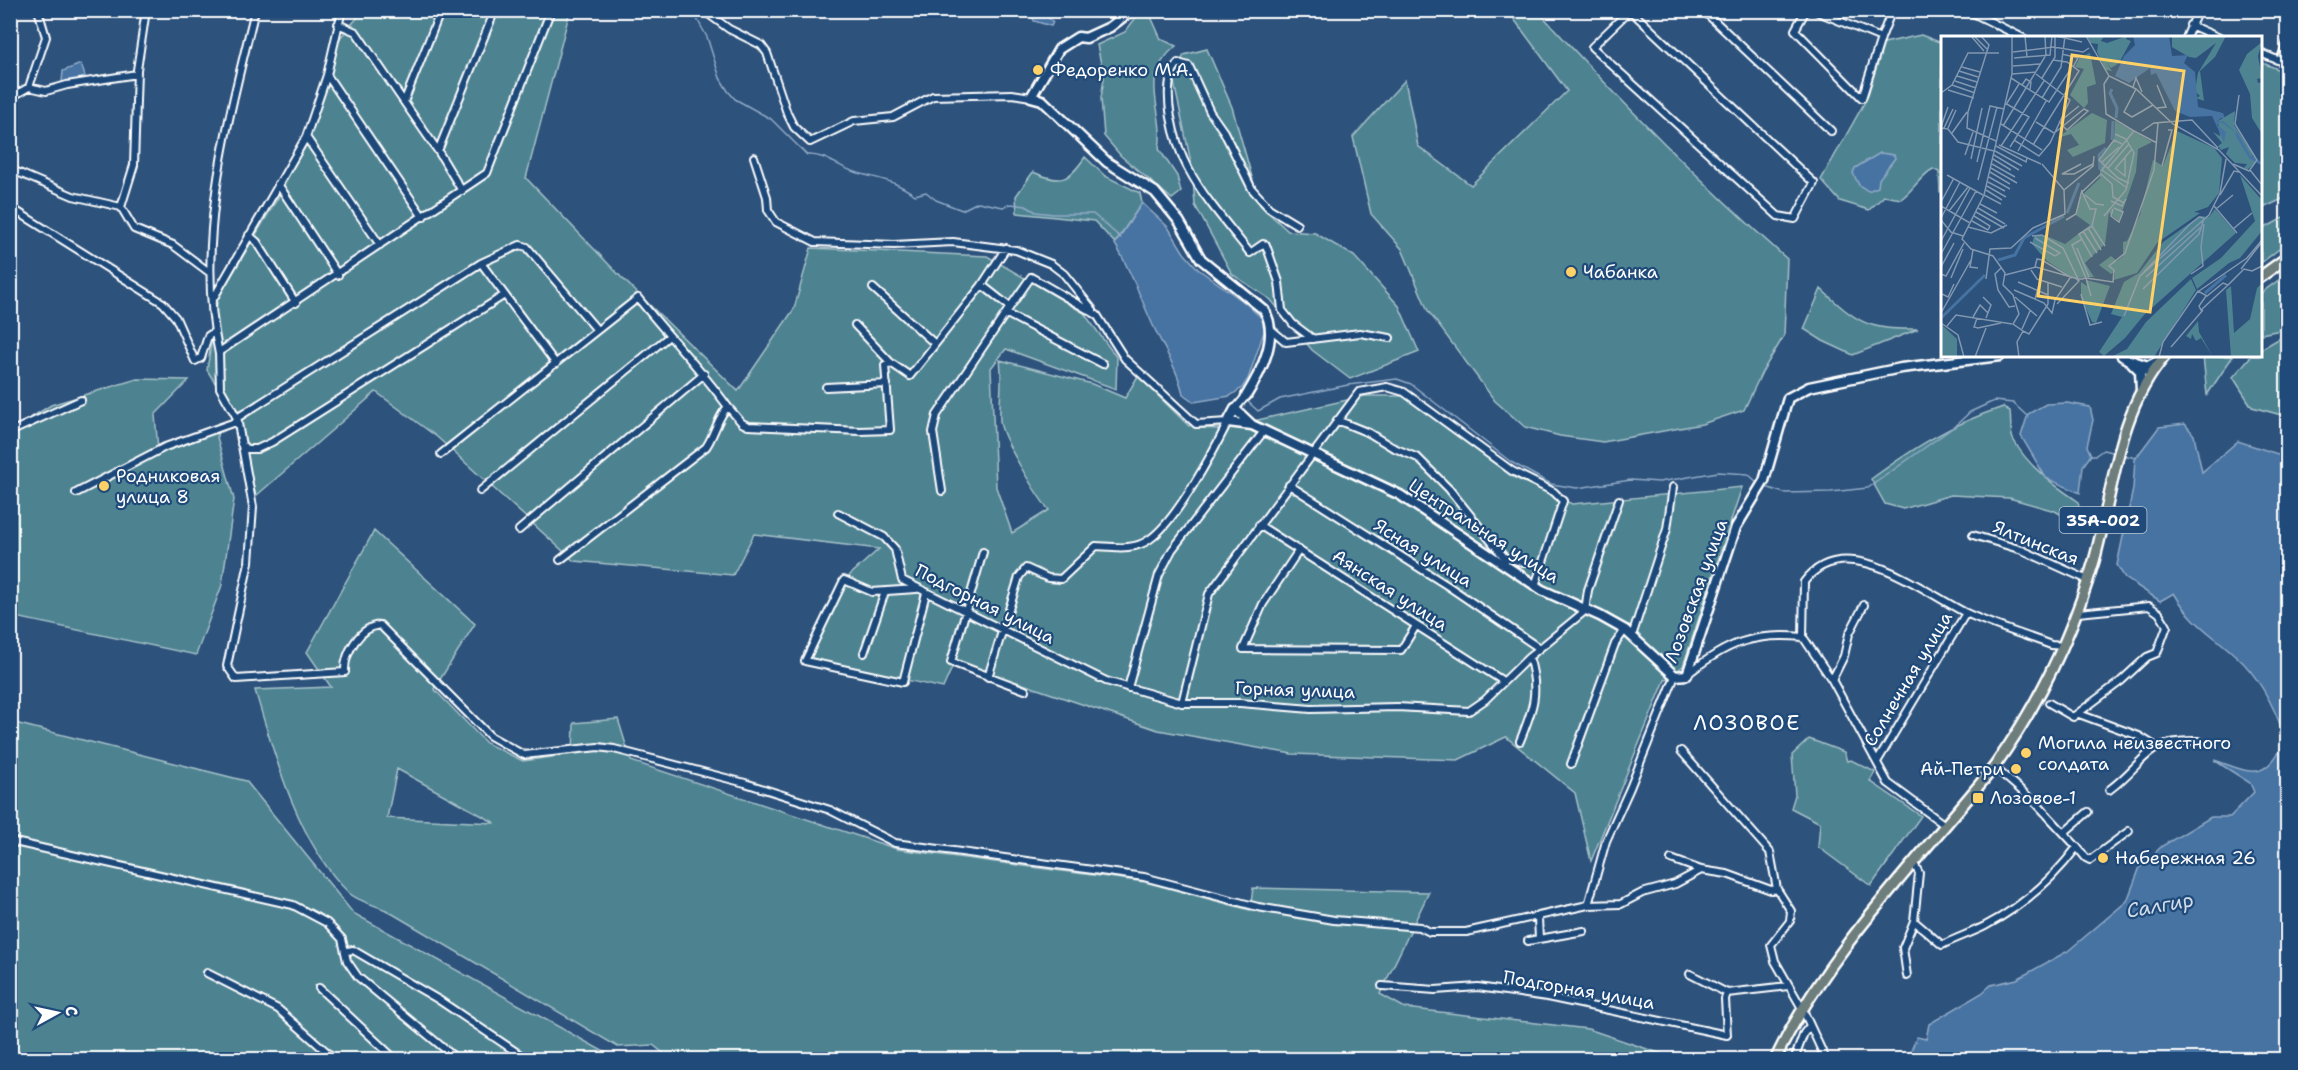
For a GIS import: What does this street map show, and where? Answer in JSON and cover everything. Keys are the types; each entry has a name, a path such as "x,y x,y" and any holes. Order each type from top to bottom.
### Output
{"main road":[{"path":"1132,10 1110,27 1086,38 1078,37 1059,49 1030,94 1042,100 1107,162 1155,192 1179,221 1201,259 1264,310 1272,330 1268,346 1246,396"},
{"path":"2262,276 2288,257"},
{"name":"Лозовская улица","path":"1675,676 1687,675 1736,527 1764,481 1788,398 1795,392 1901,368 1992,357"},
{"path":"2126,358 2148,366 2164,357"},
{"name":"35А-002","path":"1775,1059 1803,1010 1835,962 2015,738 2064,646 2078,613 2130,413 2150,373 2164,357"},
{"path":"2126,358 2150,373"},
{"path":"2126,358 2140,371 2141,391"},
{"path":"1228,422 1235,409 1252,425"},
{"name":"Центральная улица","path":"1228,422 1252,425 1400,495 1505,562 1535,586 1600,616 1628,633 1675,676"}],"street":[{"path":"10,98 28,87 46,38 38,10"},
{"path":"121,207 134,165 137,74 146,10"},
{"path":"255,10 214,194 209,272 214,332 219,354 220,388 237,419 253,507 249,562 228,666 236,679 345,672 346,655 353,645 370,627 385,627 490,736 524,755 598,747 614,749 745,783 830,810 895,843 1144,877 1258,907 1334,920 1420,927 1430,932 1466,932 1538,918 1588,905 1621,904 1642,893 1675,884 1701,870"},
{"path":"211,302 306,137 327,75 342,10"},
{"path":"404,102 441,10"},
{"path":"438,151 495,10"},
{"path":"219,354 487,173 551,10"},
{"path":"703,10 729,28 761,45 767,54 794,127 810,142 854,121 893,117 933,96 1030,94"},
{"path":"1630,10 1814,183 1795,219 1778,216 1592,47 1630,10"},
{"path":"1703,10 1831,131"},
{"path":"1806,10 1795,30 1862,98 1892,10"},
{"path":"1813,10 1881,38"},
{"path":"1967,10 2019,36"},
{"path":"2187,36 2198,10"},
{"path":"2280,10 2288,14"},
{"path":"338,24 356,32 462,190"},
{"path":"2190,25 2215,36"},
{"path":"2262,54 2280,61 2288,39"},
{"path":"1297,225 1269,208 1252,189 1224,132 1210,112 1189,66 1178,63 1169,77 1169,104 1175,135 1188,170 1251,253 1263,244 1266,245 1279,282 1282,310 1293,324 1313,339"},
{"path":"28,87 46,91 67,85 137,74"},
{"path":"327,75 423,217"},
{"path":"306,137 380,245"},
{"path":"754,157 768,197 768,210 776,222 815,242 894,245 952,242 1006,248 1051,264 1064,274 1097,315 1125,359 1196,424 1228,422 1210,459 1169,518 1150,539 1128,548 1096,546 1061,579 1048,578 1026,567 1019,577 988,677"},
{"path":"10,169 73,196 121,207 134,229 173,245 209,272"},
{"path":"278,184 338,275"},
{"path":"10,207 163,303 176,318 195,361 201,358 208,336 214,332"},
{"path":"249,235 257,242 296,303"},
{"path":"76,493 165,447 237,419 481,263 513,247 527,247 597,330"},
{"path":"855,325 891,363 910,376 982,285 1006,248"},
{"path":"196,261 206,259 211,255"},
{"path":"481,263 503,296 556,364"},
{"path":"942,491 933,432 937,415 1031,277 1097,315"},
{"path":"982,285 1010,307"},
{"path":"873,288 934,343"},
{"path":"241,443 247,449 257,449 272,442 503,296"},
{"path":"441,454 638,298 668,337 704,374 728,407 742,423 748,426 860,431 890,430 885,365 891,363"},
{"path":"1007,315 1103,364"},
{"path":"1272,330 1286,342 1360,333 1390,338"},
{"path":"480,490 668,337"},
{"path":"519,530 704,374"},
{"path":"826,387 887,384"},
{"path":"1182,703 1209,594 1359,392 1388,387 1404,392 1512,471 1554,492 1563,501 1535,586"},
{"path":"1235,409 1246,396"},
{"path":"10,432 81,400"},
{"path":"561,560 706,447 715,434 723,410 728,407"},
{"path":"1337,420 1369,433 1392,447 1418,458 1449,489 1505,562 1524,564"},
{"path":"1128,688 1159,575 1172,550 1264,431"},
{"name":"Ясная улица","path":"1289,485 1448,586 1539,648"},
{"path":"1570,764 1615,644 1628,633 1667,529 1673,487"},
{"path":"1585,611 1588,590 1619,500"},
{"name":"Подгорная улица","path":"838,513 884,537 895,549 902,580 1079,668"},
{"name":"Аянская улица","path":"1259,525 1503,681"},
{"name":"Ялтинская","path":"1973,535 2022,550 2088,580"},
{"path":"1299,550 1263,604 1243,649 1401,650 1416,626"},
{"path":"983,552 951,662 1024,690"},
{"path":"1946,826 1888,783 1832,680 1803,637 1804,582 1826,563 1839,559 1902,576 1966,613 2051,645 2064,646"},
{"path":"917,589 872,592 844,580 805,661 903,682 926,593"},
{"path":"864,653 885,591"},
{"path":"1832,680 1844,656 1849,634 1864,605"},
{"path":"2049,703 2073,717 2079,714 2087,704 2121,681 2147,657 2157,654 2167,626 2159,613 2149,606 2078,613"},
{"name":"Горная улица","path":"1079,668 1128,688 1182,703 1240,703 1311,709 1397,707 1469,711 1485,700 1539,648 1585,611"},
{"name":"Солнечная улица","path":"1876,762 1966,613"},
{"path":"1687,675 1744,639 1778,634 1803,637"},
{"path":"1520,741 1536,696 1535,675 1529,657"},
{"path":"1588,905 1606,841 1675,676"},
{"path":"2079,714 2139,736 2155,746"},
{"path":"2109,790 2128,776 2155,746 2175,740 2199,741"},
{"path":"1681,751 1770,852 1778,890 1791,911 1791,917 1772,945 1775,961 1803,1010 1826,1059"},
{"path":"1994,766 2066,831 2086,858 2090,860 2129,831"},
{"path":"2066,831 2088,812"},
{"path":"10,841 293,904 327,923 342,939 346,961 358,977 458,1059"},
{"path":"1914,921 1942,945 1983,927 2017,907 2038,890 2078,847"},
{"path":"1671,859 1701,870 1727,874 1771,890 1778,890"},
{"path":"1907,976 1904,948 1914,921 1919,873 1914,864"},
{"path":"1538,918 1539,939"},
{"path":"1528,941 1584,931"},
{"path":"346,951 353,950 439,1000 528,1059"},
{"path":"207,973 278,1009 336,1059"},
{"path":"1690,974 1727,993 1788,986"},
{"name":"Подгорная улица","path":"1382,986 1435,990 1478,987 1547,997 1727,1035 1725,999 1727,993"},
{"path":"319,988 396,1059"},
{"path":"1794,1059 1804,1033 1809,1027"}],"green space":[{"path":"1148,10 1161,39 1176,46 1157,71 1155,83 1160,134 1159,149 1177,176 1181,192 1172,199 1121,156 1104,136 1101,98 1104,78 1097,45 1125,32 1141,11"},
{"path":"363,11 570,11 526,178 621,277 738,391 794,309 811,248 987,256 1084,313 1117,358 1116,389 1006,349 991,368 996,487 1012,533 1049,510 1020,466 1002,429 1000,360 1092,384 1125,398 1138,376 1189,426 1192,424 1200,428 1218,429 1219,433 1206,467 1231,426 1365,396 1403,396 1513,477 1572,504 1742,487 1683,666 1665,680 1591,861 1575,793 1506,737 1458,760 1292,754 1158,730 955,661 943,688 809,659 850,575 879,549 754,534 733,575 574,561 437,437 376,392 256,496 237,418 207,370 218,298 279,196 306,137 340,38"},
{"path":"1508,11 1538,11 1659,138 1787,259 1784,336 1762,372 1744,410 1702,424 1603,442 1560,436 1525,427 1495,401 1428,311 1402,249 1371,214 1353,137 1405,80 1418,146 1471,185 1567,91"},
{"path":"1921,35 1941,43 1941,190 1940,192 1939,172 1933,169 1901,199 1884,196 1869,210 1840,201 1821,180 1867,98 1884,43"},
{"path":"1207,49 1232,107 1260,205 1288,231 1315,233 1354,256 1399,306 1419,352 1350,379 1312,350 1271,300 1232,274 1195,205 1192,167 1173,78 1184,55"},
{"path":"2262,63 2288,73 2287,197 2262,209"},
{"path":"1085,157 1105,176 1140,193 1142,203 1115,243 1094,221 1017,213 1016,196 1033,172 1051,178 1063,178 1074,172"},
{"path":"2287,216 2287,243 2262,262 2262,229"},
{"path":"2287,274 2287,325 2285,329 2262,334 2262,292"},
{"path":"1821,289 1845,310 1864,322 1887,328 1918,329 1853,355 1804,329"},
{"path":"2287,334 2287,419 2285,416 2252,407 2233,377 2250,357 2262,357 2262,348"},
{"path":"2203,357 2232,357 2207,395"},
{"path":"137,379 189,380 155,415 158,449 218,429 217,437 234,499 222,585 196,655 11,616 11,430 51,405"},
{"path":"2003,407 2010,411 2013,439 2026,458 2051,482 2079,502 2076,523 2055,511 2009,498 1951,495 1903,509 1885,504 1871,479 1934,437"},
{"path":"374,531 475,624 434,689 486,743 523,761 573,754 574,723 618,719 631,761 897,849 1145,882 1250,910 1253,888 1429,892 1380,994 1405,1008 1588,1029 1677,1059 672,1060 653,1045 618,1047 386,910 352,896 331,873 302,825 290,798 255,690 331,687 307,652","holes":["397,769 495,823 387,818"]},
{"path":"11,722 246,781 353,913 617,1059 14,1060 11,1057"},
{"path":"1809,739 1844,752 1847,761 1851,760 1875,772 1870,781 1921,816 1871,886 1818,847 1820,823 1791,808 1795,795 1792,755"}],"water":[{"path":"1031,11 1041,11 1053,22 1051,26 1034,21"},
{"path":"81,64 86,79 62,82 63,71"},
{"path":"1880,153 1894,155 1895,158 1879,179 1878,187 1868,191 1859,185 1853,173 1855,168"},
{"path":"1142,203 1168,227 1184,253 1198,269 1244,302 1267,323 1248,379 1242,388 1230,396 1194,402 1183,394 1173,366 1115,244"},
{"path":"2067,403 2090,407 2093,420 2087,446 2091,455 2083,466 2080,493 2046,478 2021,436 2028,414 2046,404"},
{"name":"Салгир","path":"2185,424 2194,435 2202,472 2238,441 2287,457 2287,1059 1907,1059 1917,1037 1926,1039 1929,1024 1982,993 1991,985 2017,979 2068,951 2127,901 2140,867 2162,846 2211,817 2230,817 2254,792 2250,783 2214,760 2239,769 2257,771 2271,763 2286,740 2266,695 2245,664 2195,621 2174,593 2160,601 2125,578 2117,565 2133,489 2135,459 2159,427"}],"waterway":[{"path":"692,10 707,37 720,78 728,91 735,99 771,119 807,155 819,156 852,171 890,182 915,195 926,192 936,200 962,210 978,202 1003,207 1011,204 1026,206 1036,212 1053,214 1093,214 1121,238"},
{"path":"1247,401 1258,411 1280,399 1348,385 1397,379 1411,384 1511,462 1551,484 1577,488 1631,480 1659,482 1718,472 1748,474 1758,483"},
{"path":"1766,487 1784,493 1868,488 1955,426 1970,412 1994,401 2013,403 2027,416"},
{"path":"2090,455 2096,455 2103,450 2116,453"},
{"path":"2123,455 2136,458"}],"place":[{"name":"Федоренко М.А.","path":"1038,70"},
{"name":"Чабанка","path":"1571,272"},
{"name":"Родниковая улица 8","path":"104,486"},
{"name":"Могила неизвестного солдата","path":"2026,753"},
{"name":"Ай-Петри","path":"2016,769"},
{"name":"Лозовое-1","path":"1978,798"},
{"name":"Набережная 26","path":"2103,858"}],"district":[{"name":"ЛОЗОВОЕ","path":"1747,723"}]}
